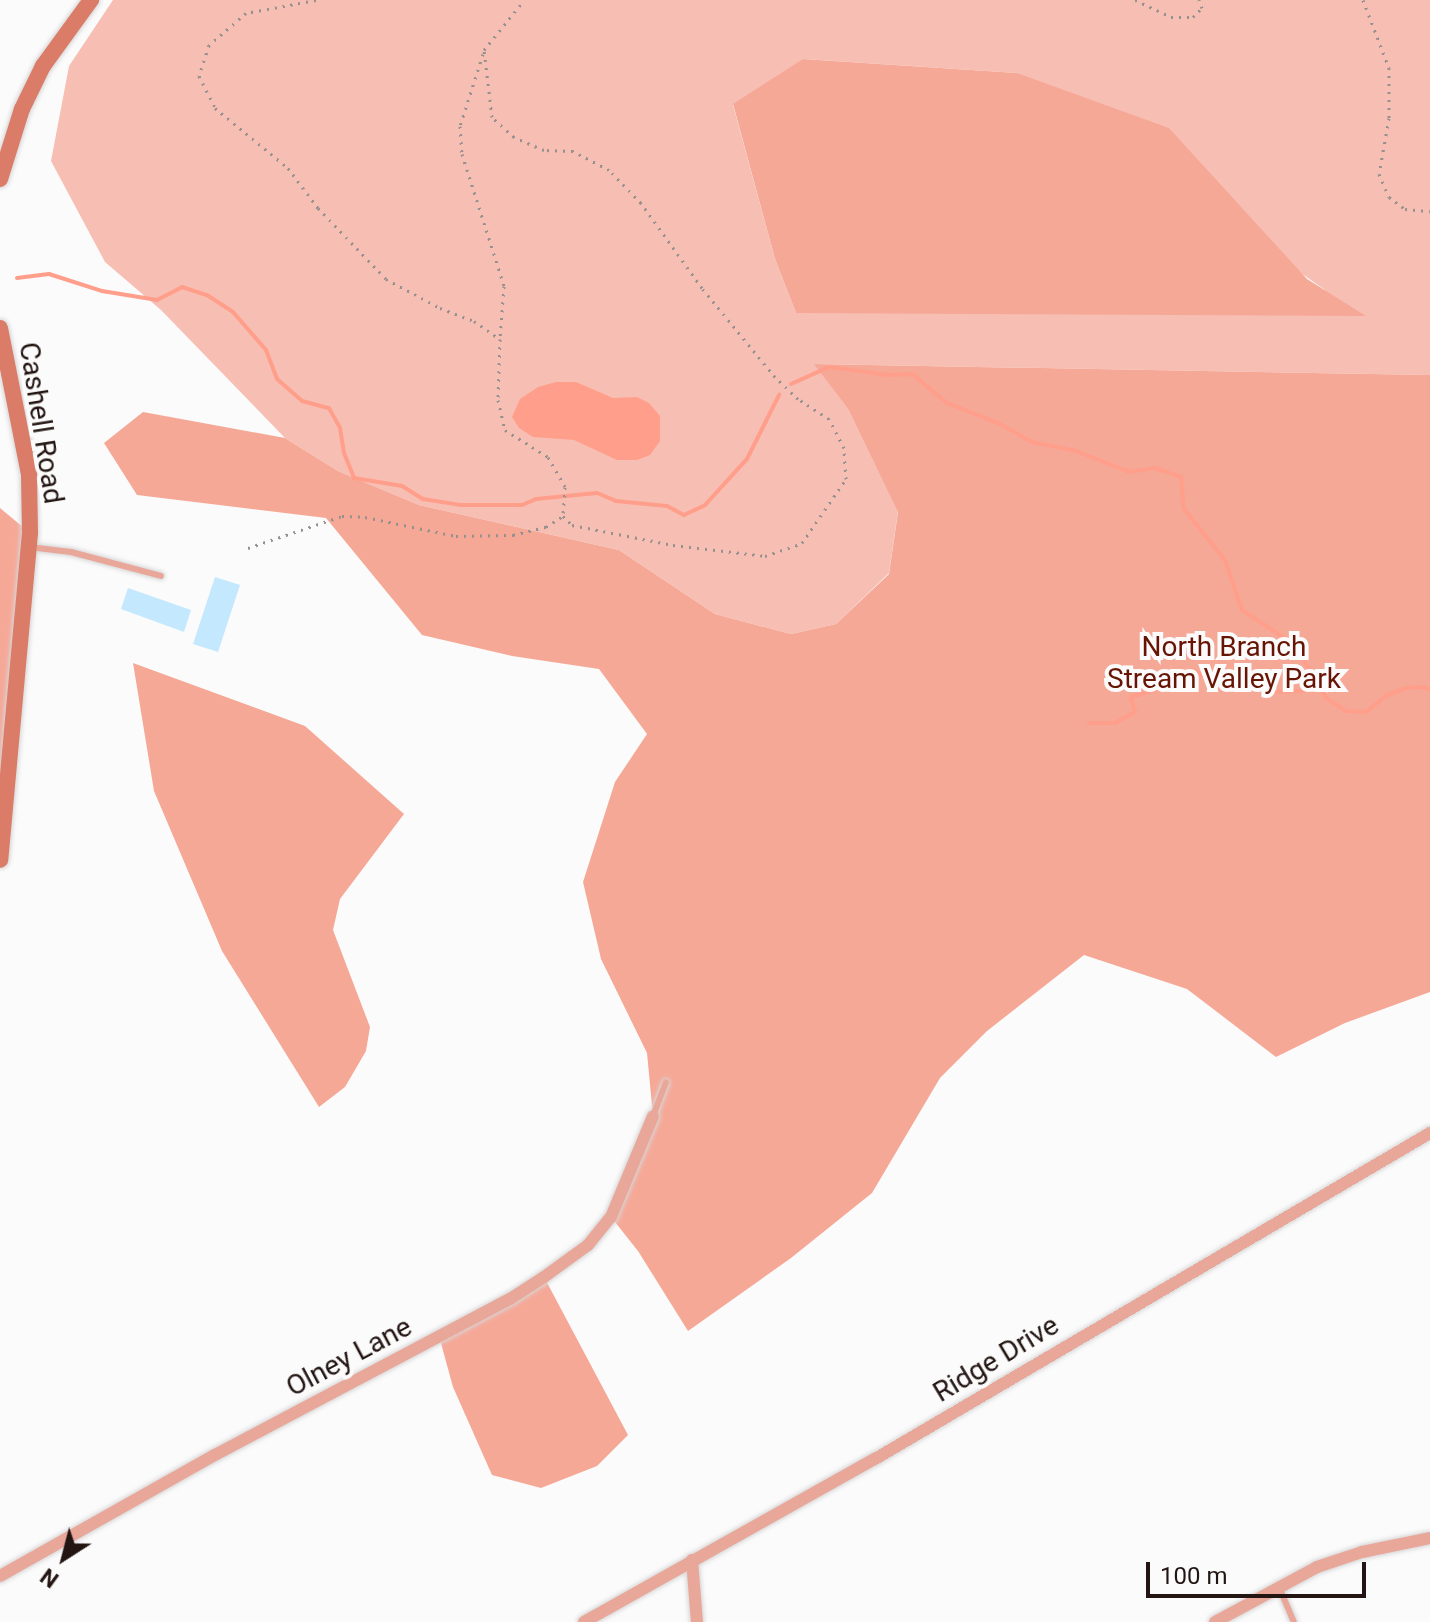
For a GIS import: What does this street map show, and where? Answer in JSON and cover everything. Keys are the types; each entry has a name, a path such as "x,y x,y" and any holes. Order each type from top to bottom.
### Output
{"street":[{"path":"0,179 22,109 43,66 91,0"},
{"name":"Cashell Road","path":"0,328 29,475 29,547 0,860"},
{"name":"Olney Lane","path":"0,1576 215,1455 510,1299 544,1277 588,1245 611,1217 653,1116"},
{"name":"Ridge Drive","path":"584,1622 875,1459 1430,1133"},
{"path":"1215,1622 1317,1567 1362,1552 1430,1538"},
{"path":"692,1560 698,1604 697,1622"}],"lane":[{"path":"29,547 71,552 161,576"},
{"path":"653,1116 666,1082"},
{"path":"1279,1587 1294,1622"}],"path":[{"path":"316,0 246,13 209,45 199,76 215,108 288,168 318,208 386,279 440,308 474,321 500,339"},
{"path":"248,548 342,516 365,517 456,536 513,535 546,527 563,516 565,487 548,457 505,430 498,400 504,286 475,204 461,140 460,126 484,50 524,0"},
{"path":"1135,0 1171,17 1193,17 1202,8 1199,0"},
{"path":"1363,0 1389,68 1389,118 1379,174 1389,197 1405,209 1430,211"},
{"path":"484,50 485,86 492,117 514,137 544,150 573,151 609,170 641,203 702,288 775,377 798,399 829,419 844,448 846,479 824,516 802,543 765,556 673,545 572,525 563,516"}],"shaded area":[{"path":"113,0 1430,0 1430,375 815,364 848,409 898,511 889,573 836,624 791,634 715,614 619,550 419,505 338,471 285,438 161,310 105,262 51,161 69,66","holes":["804,59 1017,73 1325,290 796,313 775,259 733,105"]},
{"path":"556,382 576,382 613,398 637,397 649,403 660,416 660,441 650,455 637,460 617,460 574,440 533,437 519,428 512,417 520,399 538,387"}],"green space":[{"path":"803,59 1017,73 1169,128 1307,279 1366,316 796,313 775,259 733,104"},
{"name":"North Branch Stream Valley Park","path":"814,364 1430,375 1430,992 1345,1023 1276,1057 1187,989 1084,955 987,1031 940,1078 872,1193 791,1258 688,1331 638,1251 611,1217 653,1116 647,1053 601,959 583,882 615,782 647,734 599,669 512,656 422,635 326,518 137,495 104,443 143,412 285,438 338,471 419,505 619,550 715,614 791,634 836,624 889,574 898,512 848,409"},
{"path":"0,508 30,533 0,860"},
{"path":"133,663 305,726 404,814 340,899 333,930 370,1027 366,1051 345,1087 319,1107 222,951 154,791"},
{"path":"544,1277 628,1435 597,1466 541,1488 492,1475 453,1387 439,1336"}],"building":[{"path":"215,577 240,585 218,652 193,644"},
{"path":"128,588 191,610 184,632 121,609"}],"waterway":[{"path":"17,278 49,274 102,291 157,300 182,287 207,295 233,312 266,350 277,379 302,401 329,408 340,428 344,453 354,478 402,486 423,499 462,505 522,505 536,499 597,493 616,501 667,506 684,515 705,505 747,459 779,395"},
{"path":"791,384 829,367 888,375 912,374 947,403 998,423 1032,442 1076,451 1129,472 1155,468 1181,477 1184,509 1225,560 1242,610 1295,645 1327,699 1346,711 1366,712 1387,695 1406,688 1424,687 1430,690"},
{"path":"1089,723 1115,723 1135,712 1131,697 1170,686 1193,670 1216,684 1262,683 1273,692 1321,690"}]}
